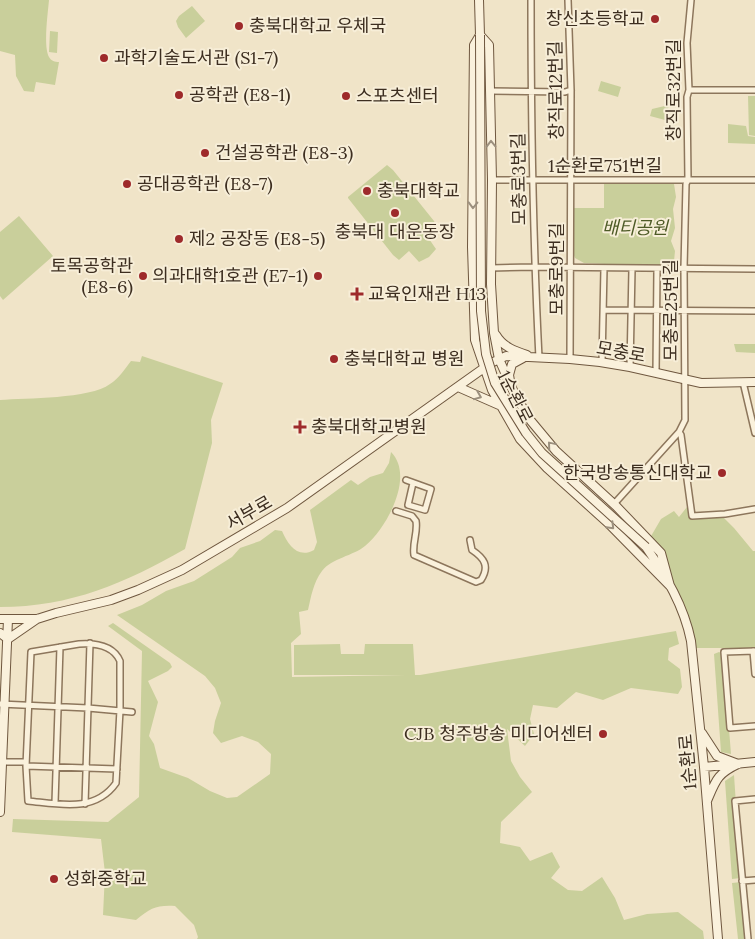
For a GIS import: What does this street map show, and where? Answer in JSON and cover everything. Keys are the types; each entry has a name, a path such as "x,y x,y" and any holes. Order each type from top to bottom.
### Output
{"main road":[{"path":"479,0 480,35 489,45 492,180 491,268 494,332 499,359 510,386 531,421 556,451 614,504 661,553 670,586"},
{"name":"1순환로","path":"480,35 474,45 472,247 475,340 484,368 492,390 520,440 547,468 608,523 670,586"},
{"name":"1순환로","path":"480,35 481,311 485,348 495,383 526,433 542,453 646,547 665,575 688,624 701,730 718,939"},
{"path":"494,332 501,343 507,347 539,358"},
{"name":"모충로","path":"484,368 506,356 570,359 630,367 701,383 755,382"},
{"path":"510,386 509,375 512,364 516,360 525,357"},
{"name":"서부로","path":"4,619 37,619 56,612 111,600 182,570 287,508 387,435 484,368"},
{"path":"458,387 499,404"},
{"path":"0,812 2,704 8,639 4,619"},
{"path":"8,639 37,619"},
{"path":"0,633 8,639"},
{"path":"701,730 717,756 738,764"},
{"path":"704,767 755,762"},
{"path":"706,802 719,776 738,764"}],"street":[{"name":"모충로3번길","path":"531,0 534,266 539,358"},
{"name":"창직로12번길","path":"568,0 571,90 570,179"},
{"name":"창직로32번길","path":"688,180 689,90 687,42 691,0"},
{"path":"490,90 565,92 571,90"},
{"path":"689,90 755,90"},
{"name":"모충로9번길","path":"570,179 570,359"},
{"name":"1순환로751번길","path":"492,180 755,180"},
{"name":"모충로25번길","path":"679,432 685,420 684,268 686,184 688,180"},
{"path":"491,268 534,266 632,269 755,269"},
{"path":"602,362 604,268"},
{"path":"630,367 632,269"},
{"path":"656,373 657,269"},
{"path":"604,310 755,311"},
{"path":"743,382 755,433"},
{"path":"614,504 679,432 681,435 692,516 725,514 755,509"},
{"path":"406,480 431,490 425,510 408,505 413,483"},
{"path":"396,510 412,516 416,521 417,534 413,550 414,555 476,582 481,580 486,569 481,557 472,550 470,540"},
{"path":"85,804 90,643"},
{"path":"90,643 101,645 119,657 120,661 120,710 116,783 100,798 85,804 28,801 26,764 31,652 90,643"},
{"path":"55,803 60,647"},
{"path":"755,674 754,651 724,652 730,728 755,726"},
{"path":"2,704 132,712"},
{"path":"1,762 56,767 117,769"},
{"path":"748,939 735,801 755,799"},
{"path":"742,881 755,880"}],"green space":[{"path":"0,0 49,0 46,46 50,58 53,61 59,62 55,85 36,82 34,92 24,91 16,76 15,55 0,51"},
{"path":"192,6 205,21 186,38 176,21 179,16"},
{"path":"50,31 58,32 57,53 49,52"},
{"path":"601,81 621,87 618,97 598,91"},
{"path":"748,96 755,96 755,136 749,135"},
{"path":"669,105 665,120 650,116 652,109"},
{"path":"728,124 746,126 748,136 755,137 755,144 728,143"},
{"path":"387,165 393,170 438,228 427,236 436,249 429,257 419,262 409,251 399,260 393,255 348,198"},
{"name":"배티공원","path":"604,181 669,182 674,184 676,197 673,209 675,228 671,241 675,251 674,261 667,261 666,267 584,263 575,258 573,253 572,208 604,208"},
{"path":"19,216 53,256 3,300 0,296 0,232"},
{"path":"734,344 755,344 755,353 736,352"},
{"path":"142,356 223,383 211,420 212,443 185,549 141,572 97,591 50,603 0,607 0,400 73,395 101,389 116,379 131,361 140,362"},
{"path":"391,452 398,462 400,474 399,488 389,515 382,527 365,546 331,563 316,580 308,610 299,612 301,634 291,643 292,677 406,675 294,675 294,645 340,644 341,654 364,654 365,644 413,644 415,675 420,675 676,631 679,644 669,648 668,660 680,669 682,687 678,694 631,688 603,700 576,692 557,708 533,705 530,719 534,734 525,746 507,729 511,761 520,777 532,792 501,822 500,843 520,847 530,861 552,852 560,867 551,878 568,890 582,891 602,877 615,898 624,920 647,914 678,912 703,931 704,939 197,939 194,925 175,906 154,908 136,920 103,915 105,873 101,839 12,832 13,819 108,822 139,797 142,651 108,626 113,623 170,663 172,667 148,681 158,702 149,736 154,744 160,768 188,778 210,791 227,798 237,797 270,774 271,754 258,742 242,736 221,743 213,733 221,703 215,688 205,676 117,615 142,605 166,591 194,581 232,557 240,548 260,541 275,530 282,531 287,541 298,552 303,553 314,550 317,542 310,510 351,480 358,485 370,477 383,473 389,463"},
{"path":"687,507 690,518 723,517 755,551 755,648 695,648 685,608 659,558 647,543 661,519 674,511 679,517"},
{"path":"719,652 723,654 731,754 721,752 714,654"},
{"path":"734,775 741,878 732,879 725,781"},
{"path":"741,882 746,939 738,939 732,883"}],"place":[{"name":"창신초등학교","path":"655,19"},
{"name":"충북대학교 우체국","path":"239,26"},
{"name":"과학기술도서관 (S1-7)","path":"104,58"},
{"name":"공학관 (E8-1)","path":"179,95"},
{"name":"스포츠센터","path":"346,96"},
{"name":"건설공학관 (E8-3)","path":"205,153"},
{"name":"공대공학관 (E8-7)","path":"127,184"},
{"name":"충북대학교","path":"367,191"},
{"name":"충북대 대운동장","path":"395,213"},
{"name":"제2 공장동 (E8-5)","path":"179,239"},
{"name":"토목공학관 (E8-6)","path":"143,276"},
{"name":"의과대학1호관 (E7-1)","path":"318,276"},
{"name":"교육인재관 H13","path":"357,294"},
{"name":"충북대학교 병원","path":"334,359"},
{"name":"충북대학교병원","path":"300,427"},
{"name":"한국방송통신대학교","path":"722,473"},
{"name":"CJB 청주방송 미디어센터","path":"603,734"},
{"name":"성화중학교","path":"54,879"}]}
